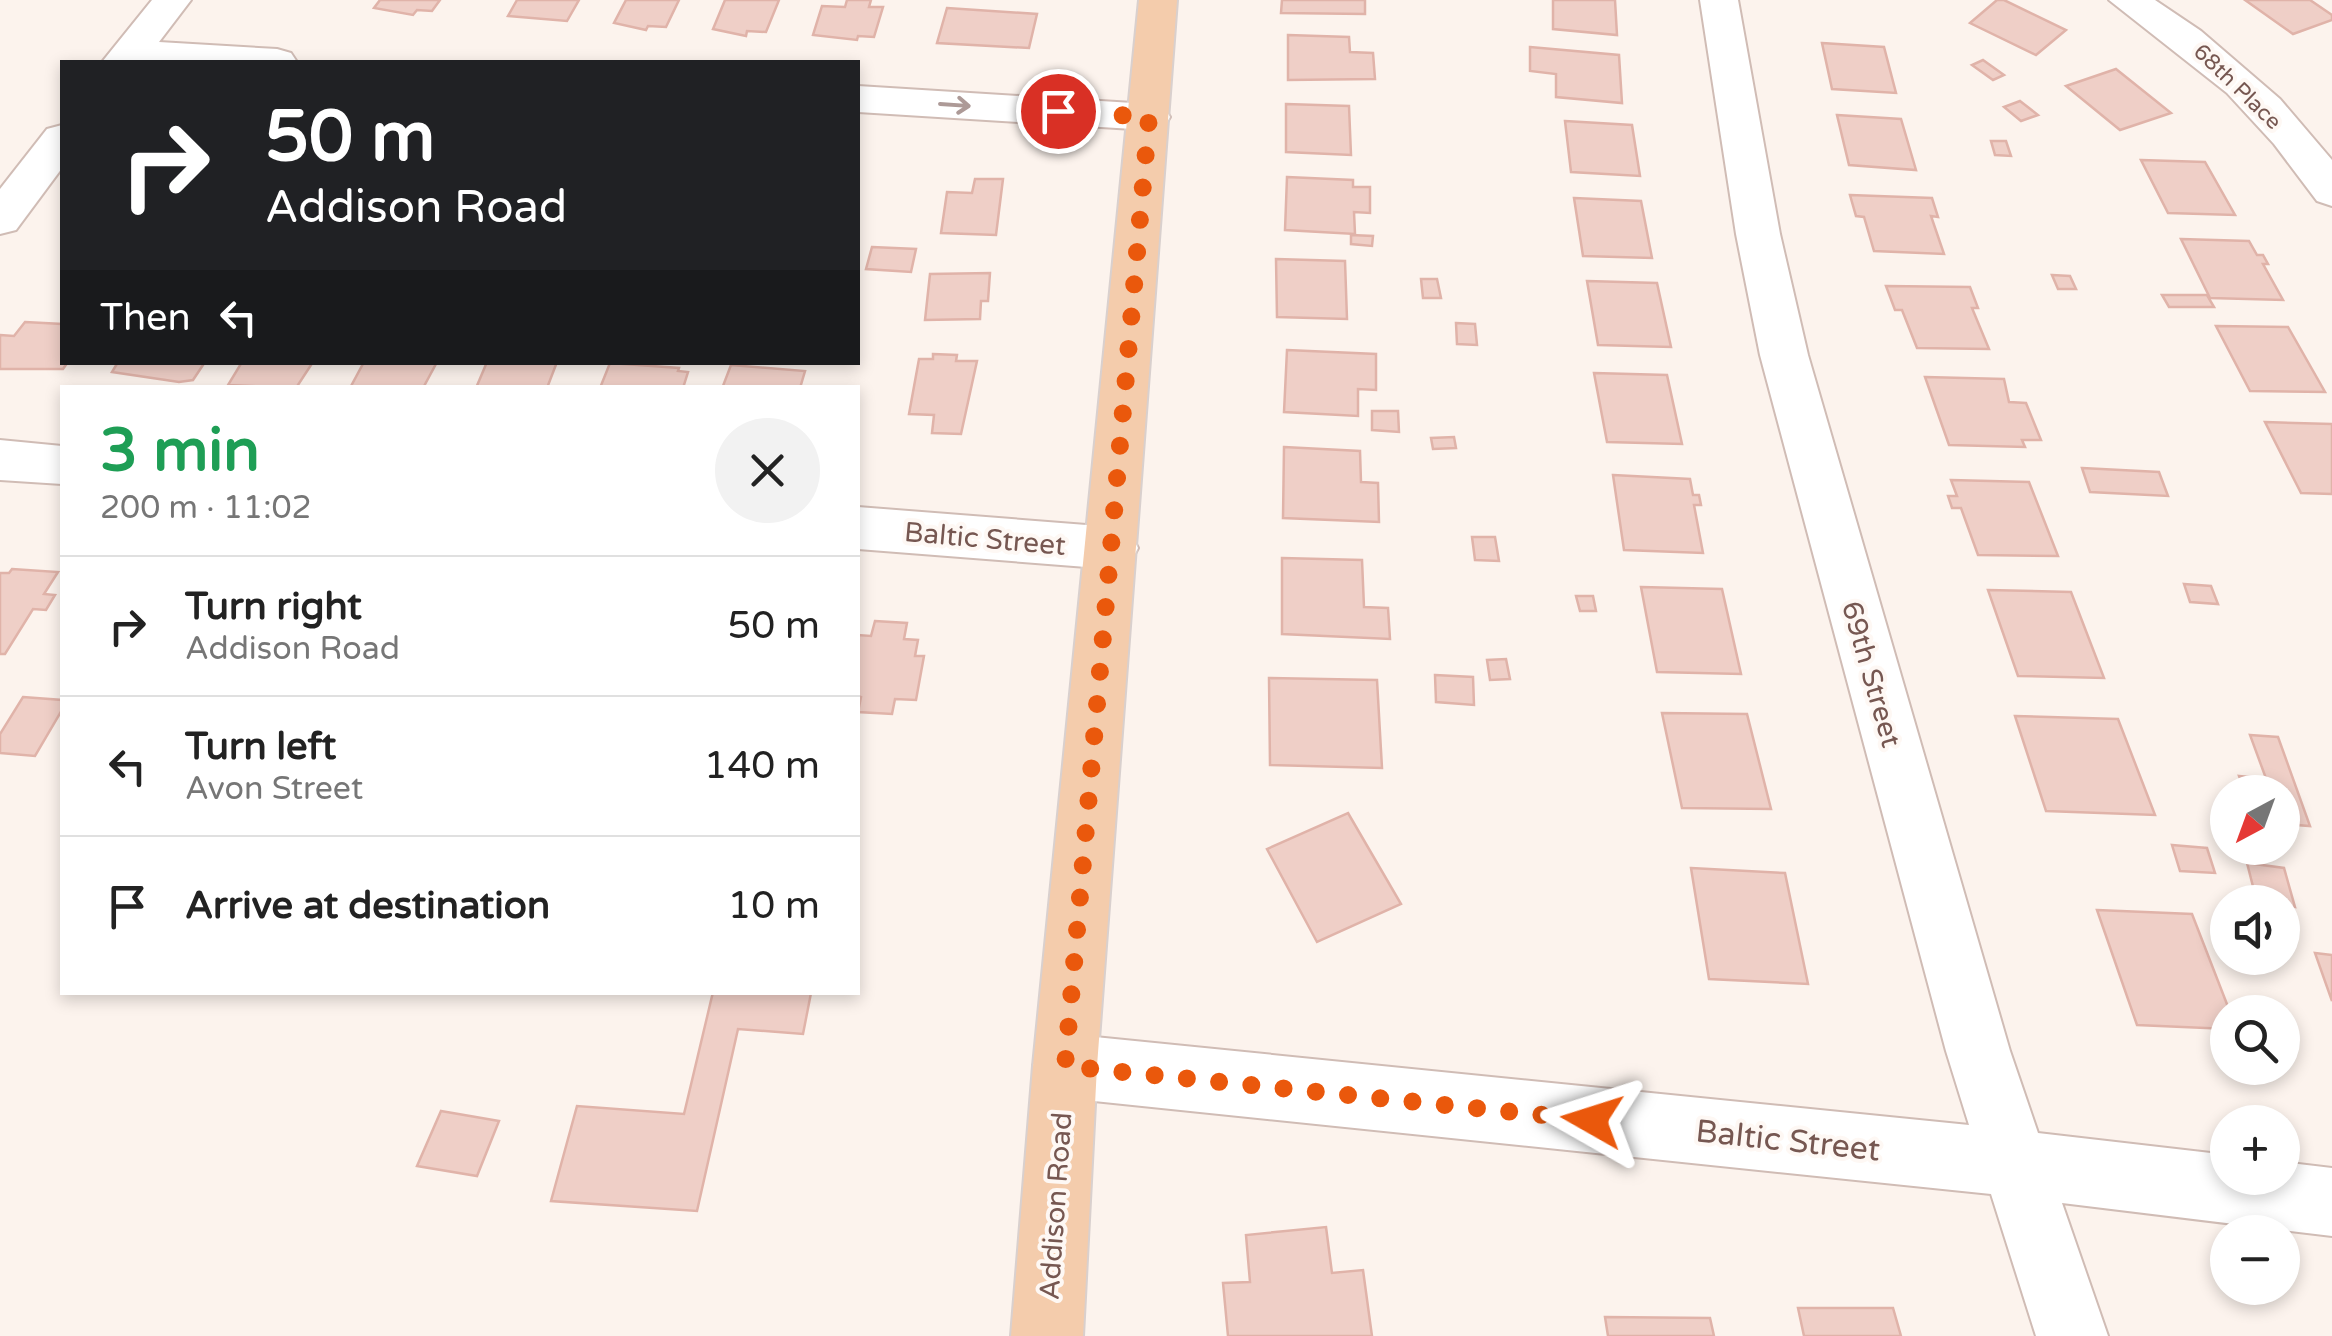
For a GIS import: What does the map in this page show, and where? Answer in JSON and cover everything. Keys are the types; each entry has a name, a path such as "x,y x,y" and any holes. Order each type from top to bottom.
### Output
{"main road":[{"name":"Addison Road","path":"1047,1336 1065,1066 1158,0"}],"street":[{"path":"126,58 172,0"},
{"name":"69th Street","path":"1719,0 1758,234 1784,355 2012,1164 2072,1336"},
{"name":"68th Place","path":"2128,0 2170,24 2222,64 2260,101 2332,190"},
{"path":"126,58 202,60"},
{"path":"860,98 1149,117"},
{"path":"0,219 60,142"},
{"path":"0,460 60,465"},
{"name":"Baltic Street","path":"860,528 1112,548"},
{"name":"Baltic Street","path":"1065,1066 2012,1164 2332,1202"}],"building":[{"path":"380,0 440,0 432,11 417,10 413,15 374,8"},
{"path":"517,0 579,0 567,21 508,16"},
{"path":"626,0 679,0 666,27 648,26 646,30 614,23"},
{"path":"725,0 779,0 766,32 747,31 746,36 713,29"},
{"path":"847,0 871,0 869,7 883,7 874,37 858,36 857,40 813,35 822,6 845,7"},
{"path":"1282,0 1365,0 1365,14 1281,13"},
{"path":"1553,0 1615,0 1617,35 1553,29"},
{"path":"1997,0 2066,30 2036,55 1970,23"},
{"path":"2245,0 2310,0 2332,15 2332,20 2293,34"},
{"path":"947,8 1037,14 1029,48 937,43"},
{"path":"1288,35 1349,37 1350,52 1373,53 1375,79 1288,80"},
{"path":"1822,43 1884,47 1896,93 1832,89"},
{"path":"1530,47 1619,55 1622,103 1556,97 1556,74 1530,71"},
{"path":"1983,60 2004,75 1993,80 1972,65"},
{"path":"2116,69 2171,113 2120,130 2066,86"},
{"path":"2020,101 2038,115 2021,121 2004,107"},
{"path":"1286,104 1349,106 1351,155 1286,152"},
{"path":"1837,115 1901,119 1916,170 1849,165"},
{"path":"1565,121 1632,125 1640,176 1571,172"},
{"path":"1991,141 2006,141 2011,156 1995,155"},
{"path":"2141,160 2205,162 2235,215 2168,213"},
{"path":"1287,177 1353,180 1353,187 1370,187 1370,213 1354,212 1355,234 1285,230"},
{"path":"975,179 1003,179 996,235 941,233 947,192 972,193"},
{"path":"1850,195 1932,198 1938,217 1931,216 1944,254 1874,251 1864,217 1856,216"},
{"path":"1574,198 1641,201 1652,258 1583,256"},
{"path":"1351,235 1373,236 1372,246 1351,244"},
{"path":"2181,239 2249,241 2257,255 2263,255 2268,264 2263,264 2283,300 2210,298"},
{"path":"872,247 916,249 911,272 866,269"},
{"path":"1276,259 1345,261 1347,319 1277,317"},
{"path":"990,273 988,301 981,301 980,319 925,320 930,274"},
{"path":"2052,275 2070,276 2076,289 2058,289"},
{"path":"1421,279 1437,279 1441,298 1423,298"},
{"path":"1587,281 1657,283 1671,347 1598,345"},
{"path":"1886,286 1970,287 1978,308 1972,308 1989,349 1917,348 1902,310 1895,310"},
{"path":"2162,295 2207,295 2214,307 2169,307"},
{"path":"25,322 60,324 60,365 66,365 63,369 0,369 0,335 14,336"},
{"path":"1456,323 1475,324 1477,345 1457,344"},
{"path":"2216,326 2288,327 2325,392 2250,391"},
{"path":"1287,350 1376,354 1376,390 1358,389 1358,416 1284,412"},
{"path":"933,354 957,355 956,361 977,361 961,434 932,433 934,415 909,414 919,359 933,359"},
{"path":"116,365 203,365 193,380 179,382 112,372"},
{"path":"240,365 311,365 298,385 228,385"},
{"path":"362,365 435,365 425,385 352,385"},
{"path":"486,365 556,365 548,385 477,385"},
{"path":"609,365 679,368 678,371 688,372 684,385 601,385"},
{"path":"731,365 805,371 801,385 723,385"},
{"path":"1594,373 1667,375 1682,444 1607,442"},
{"path":"1925,377 2004,379 2009,402 2026,403 2041,440 2022,440 2025,447 1949,445"},
{"path":"1372,411 1398,411 1399,432 1372,430"},
{"path":"2265,422 2332,424 2332,494 2301,493"},
{"path":"1454,437 1456,448 1433,449 1431,438"},
{"path":"1284,447 1360,451 1361,482 1378,483 1379,522 1283,518"},
{"path":"2082,468 2159,472 2168,496 2090,492"},
{"path":"1613,475 1690,479 1693,495 1699,495 1701,505 1694,505 1703,553 1624,550"},
{"path":"1951,480 2029,482 2058,556 1978,555 1961,508 1952,508 1948,496 1957,496"},
{"path":"1472,537 1495,537 1499,561 1475,560"},
{"path":"1282,558 1362,560 1364,607 1388,608 1390,639 1282,634"},
{"path":"12,569 58,572 44,594 55,595 46,610 33,609 5,654 0,654 0,573"},
{"path":"2184,584 2211,586 2218,604 2190,602"},
{"path":"1641,587 1722,589 1741,674 1657,672"},
{"path":"1988,590 2071,592 2104,678 2018,676"},
{"path":"1576,596 1593,596 1596,611 1580,611"},
{"path":"875,621 907,623 904,639 918,640 915,656 924,656 916,700 895,699 892,714 860,712 860,635 871,636"},
{"path":"1506,659 1510,679 1490,680 1487,660"},
{"path":"1435,675 1473,677 1474,705 1436,702"},
{"path":"1269,678 1377,680 1382,768 1270,765"},
{"path":"23,697 60,700 60,713 35,756 0,753 0,734"},
{"path":"1662,713 1747,714 1771,809 1682,808"},
{"path":"2015,716 2118,719 2155,815 2046,811"},
{"path":"2250,735 2278,737 2292,775 2265,775"},
{"path":"2300,798 2310,826 2300,825"},
{"path":"1348,813 1401,904 1317,942 1267,849"},
{"path":"2172,845 2207,848 2215,873 2180,871"},
{"path":"2248,865 2284,868 2289,885 2253,885"},
{"path":"1691,868 1785,873 1808,984 1709,979"},
{"path":"2097,910 2192,914 2210,960 2210,975 2216,975 2223,995 2210,995 2210,1028 2137,1025"},
{"path":"2315,953 2332,955 2332,1001"},
{"path":"712,995 811,995 803,1034 738,1029 697,1211 551,1201 577,1106 684,1114"},
{"path":"441,1111 499,1121 477,1176 417,1166"},
{"path":"1326,1227 1332,1273 1363,1270 1372,1336 1228,1336 1223,1283 1250,1282 1246,1235"},
{"path":"1798,1308 1893,1308 1901,1336 1804,1336"},
{"path":"1605,1317 1710,1318 1714,1336 1608,1336"}],"route":[{"path":"1058,111 1149,117 1065,1066 1592,1120"}]}
